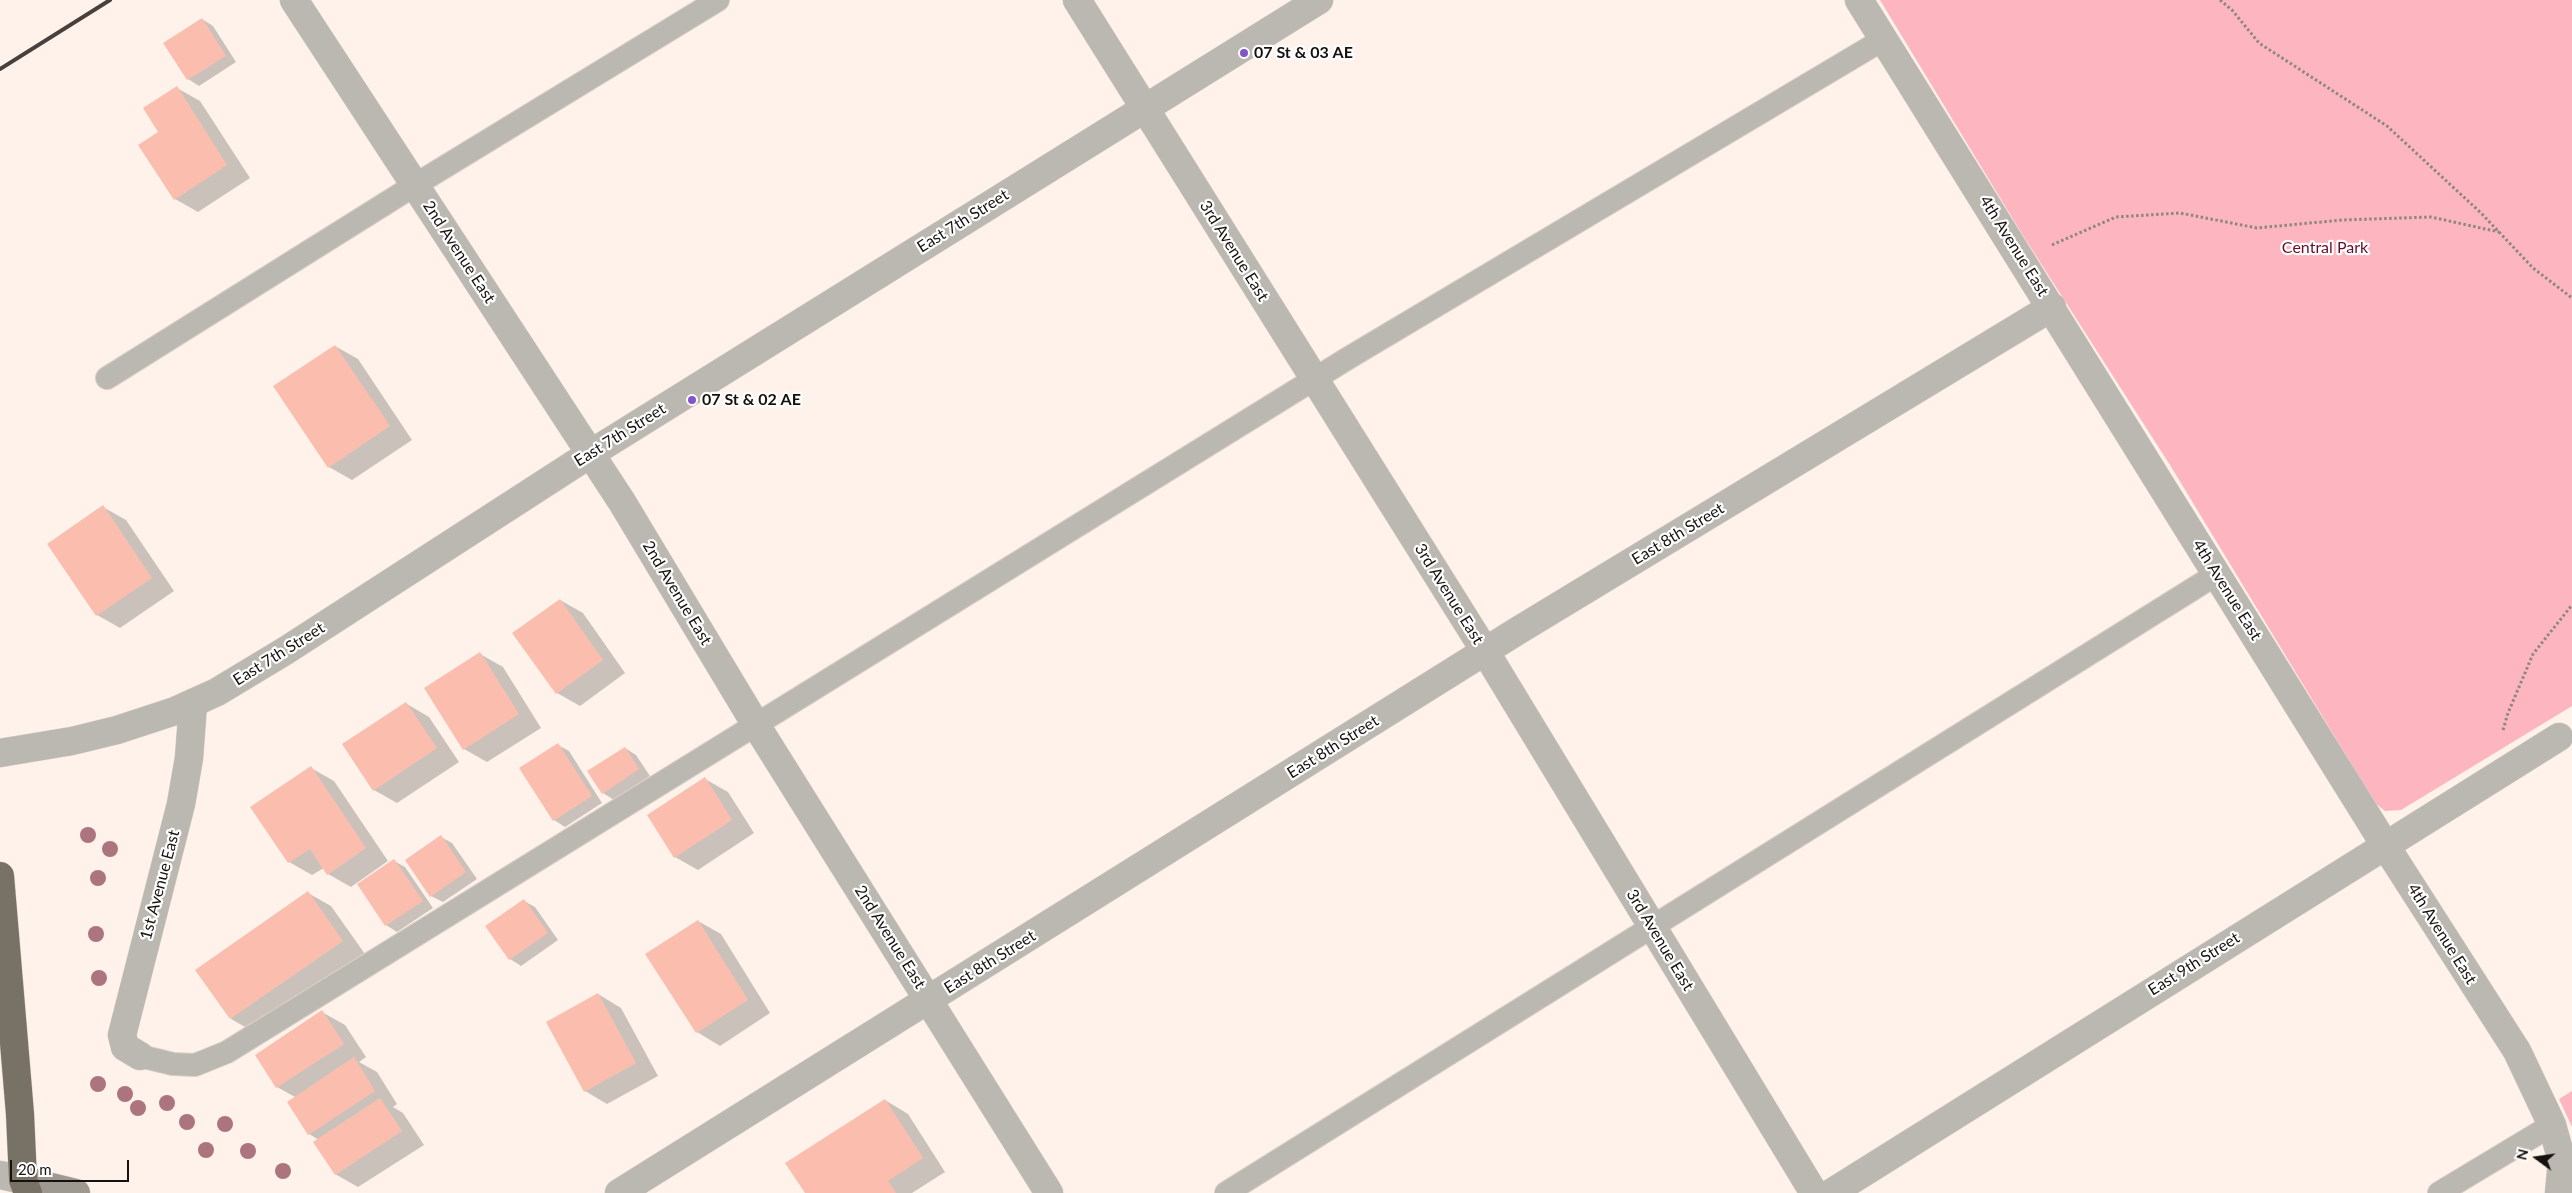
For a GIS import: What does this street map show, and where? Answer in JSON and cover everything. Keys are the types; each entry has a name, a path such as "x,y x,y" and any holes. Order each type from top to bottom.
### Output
{"highway":[{"path":"0,876 20,1114 17,1185"}],"street":[{"name":"2nd Avenue East","path":"294,0 590,454 756,725 1050,1193"},
{"name":"3rd Avenue East","path":"1077,0 1485,651 1814,1193"},
{"name":"East 7th Street","path":"0,753 110,732 193,704 271,660 590,454 1319,0"},
{"name":"4th Avenue East","path":"1859,0 2052,307 2385,845 2517,1051 2552,1125 2562,1161 2559,1193"},
{"name":"East 8th Street","path":"619,1193 1485,651 2052,307"},
{"name":"1st Avenue East","path":"140,1056 126,1047 122,1035 181,804 189,758 193,704"},
{"name":"East 9th Street","path":"1831,1193 2559,737"},
{"path":"17,1185 76,1193"}],"lane":[{"path":"107,378 415,185 718,0"},
{"path":"140,1056 173,1064 189,1065 205,1063 227,1052 1315,379 1884,39"},
{"path":"1226,1193 2217,574"},
{"path":"2439,1193 2552,1125"}],"path":[{"path":"2220,0 2232,10 2259,43 2387,126 2499,232 2533,268 2572,298"},
{"path":"2021,259 2116,217 2180,213 2257,228 2342,220 2431,217 2499,232"},
{"path":"2498,774 2499,748 2508,713 2533,654 2572,605"}],"green space":[{"name":"Central Park","path":"1880,0 2572,0 2572,706 2401,810 2385,811 2375,803 2170,465 2022,234"},
{"path":"2572,1091 2572,1127 2559,1099"}],"building":[{"path":"202,18 226,56 187,80 163,43"},
{"path":"177,86 227,165 174,200 138,145 158,132 143,108"},
{"path":"335,345 390,426 328,468 273,386"},
{"path":"103,505 152,578 96,616 47,544"},
{"path":"560,599 603,660 556,694 512,633"},
{"path":"480,652 519,714 463,750 424,688"},
{"path":"406,702 437,748 373,791 342,744"},
{"path":"558,743 592,796 553,821 519,768"},
{"path":"625,747 639,769 602,794 587,771"},
{"path":"311,766 366,848 327,875 310,849 288,863 250,807"},
{"path":"705,777 732,820 674,858 647,815"},
{"path":"441,835 466,872 430,897 405,860"},
{"path":"394,859 423,901 385,926 357,884"},
{"path":"308,891 343,941 230,1019 195,970"},
{"path":"524,899 548,933 509,960 485,926"},
{"path":"698,920 748,1000 696,1033 645,954"},
{"path":"598,993 636,1063 584,1092 546,1022"},
{"path":"322,1010 344,1044 276,1088 255,1055"},
{"path":"354,1057 375,1091 308,1135 287,1102"},
{"path":"380,1098 402,1131 335,1175 313,1142"},
{"path":"885,1099 923,1158 888,1181 896,1193 805,1193 785,1163"}],"railway":[{"path":"0,69 110,0"}],"place":[{"name":"07 St & 03 AE","path":"1244,53"},
{"name":"07 St & 02 AE","path":"692,400"}]}
